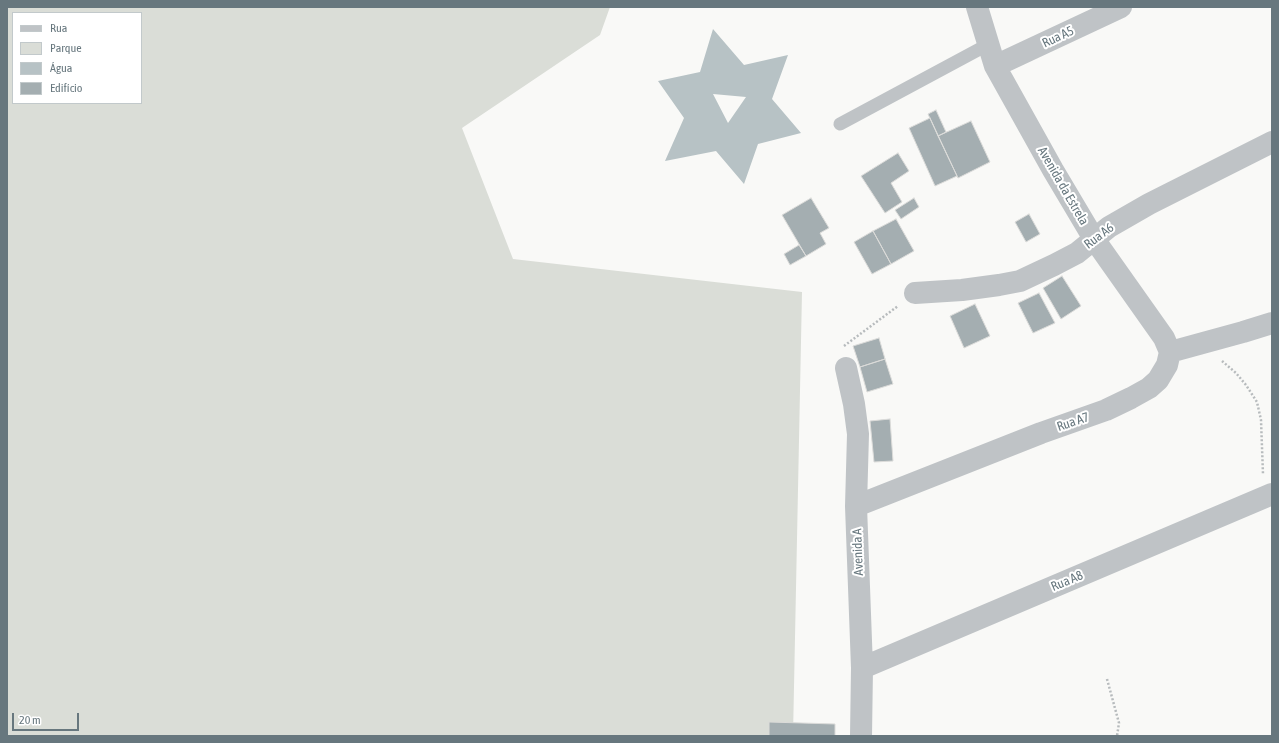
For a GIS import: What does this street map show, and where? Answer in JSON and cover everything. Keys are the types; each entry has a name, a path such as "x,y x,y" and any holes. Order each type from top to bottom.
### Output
{"street":[{"name":"Avenida da Estrela","path":"977,7 995,66 1053,170 1094,239 1164,338 1170,352"},
{"name":"Rua A5","path":"995,66 1122,7"},
{"name":"Rua A6","path":"915,293 962,290 1020,281 1077,253 1109,227 1149,204 1272,142"},
{"path":"1170,352 1272,323"},
{"name":"Rua A7","path":"856,506 1041,433 1106,410 1131,398 1149,388 1158,380 1167,365 1170,352"},
{"name":"Avenida A","path":"846,368 854,404 858,434 856,506 862,668 861,736"},
{"name":"Rua A8","path":"862,668 1266,496"}],"lane":[{"path":"840,124 989,44"}],"path":[{"path":"846,368 844,346 915,293"},
{"path":"1199,344 1236,373 1257,402 1262,420 1263,486 1266,496"},
{"path":"1107,679 1119,723 1117,736"}],"green space":[{"path":"7,7 610,7 600,35 462,128 513,259 802,292 793,736 7,736"}],"water":[{"path":"713,29 744,65 788,55 772,99 801,133 758,144 744,184 716,151 665,161 684,118 658,81 700,72","holes":["713,94 746,97 728,123"]}],"building":[{"path":"936,110 946,132 938,136 928,114"},
{"path":"930,118 957,176 935,186 909,128"},
{"path":"971,121 990,162 958,178 938,136"},
{"path":"898,153 909,171 891,183 902,202 885,213 861,176"},
{"path":"811,198 829,228 820,233 826,244 806,256 782,215"},
{"path":"914,198 919,207 901,219 895,210"},
{"path":"1029,214 1040,234 1026,242 1015,222"},
{"path":"896,219 914,251 891,264 873,231"},
{"path":"873,231 891,264 872,274 854,242"},
{"path":"799,245 806,256 790,265 784,254"},
{"path":"1062,276 1081,306 1061,319 1043,288"},
{"path":"1039,293 1055,323 1033,333 1018,303"},
{"path":"975,304 990,336 964,348 950,316"},
{"path":"879,338 885,359 860,367 853,346"},
{"path":"885,359 893,384 867,392 860,367"},
{"path":"890,419 893,461 874,462 870,421"},
{"path":"769,722 835,724 835,736 769,736"}]}
